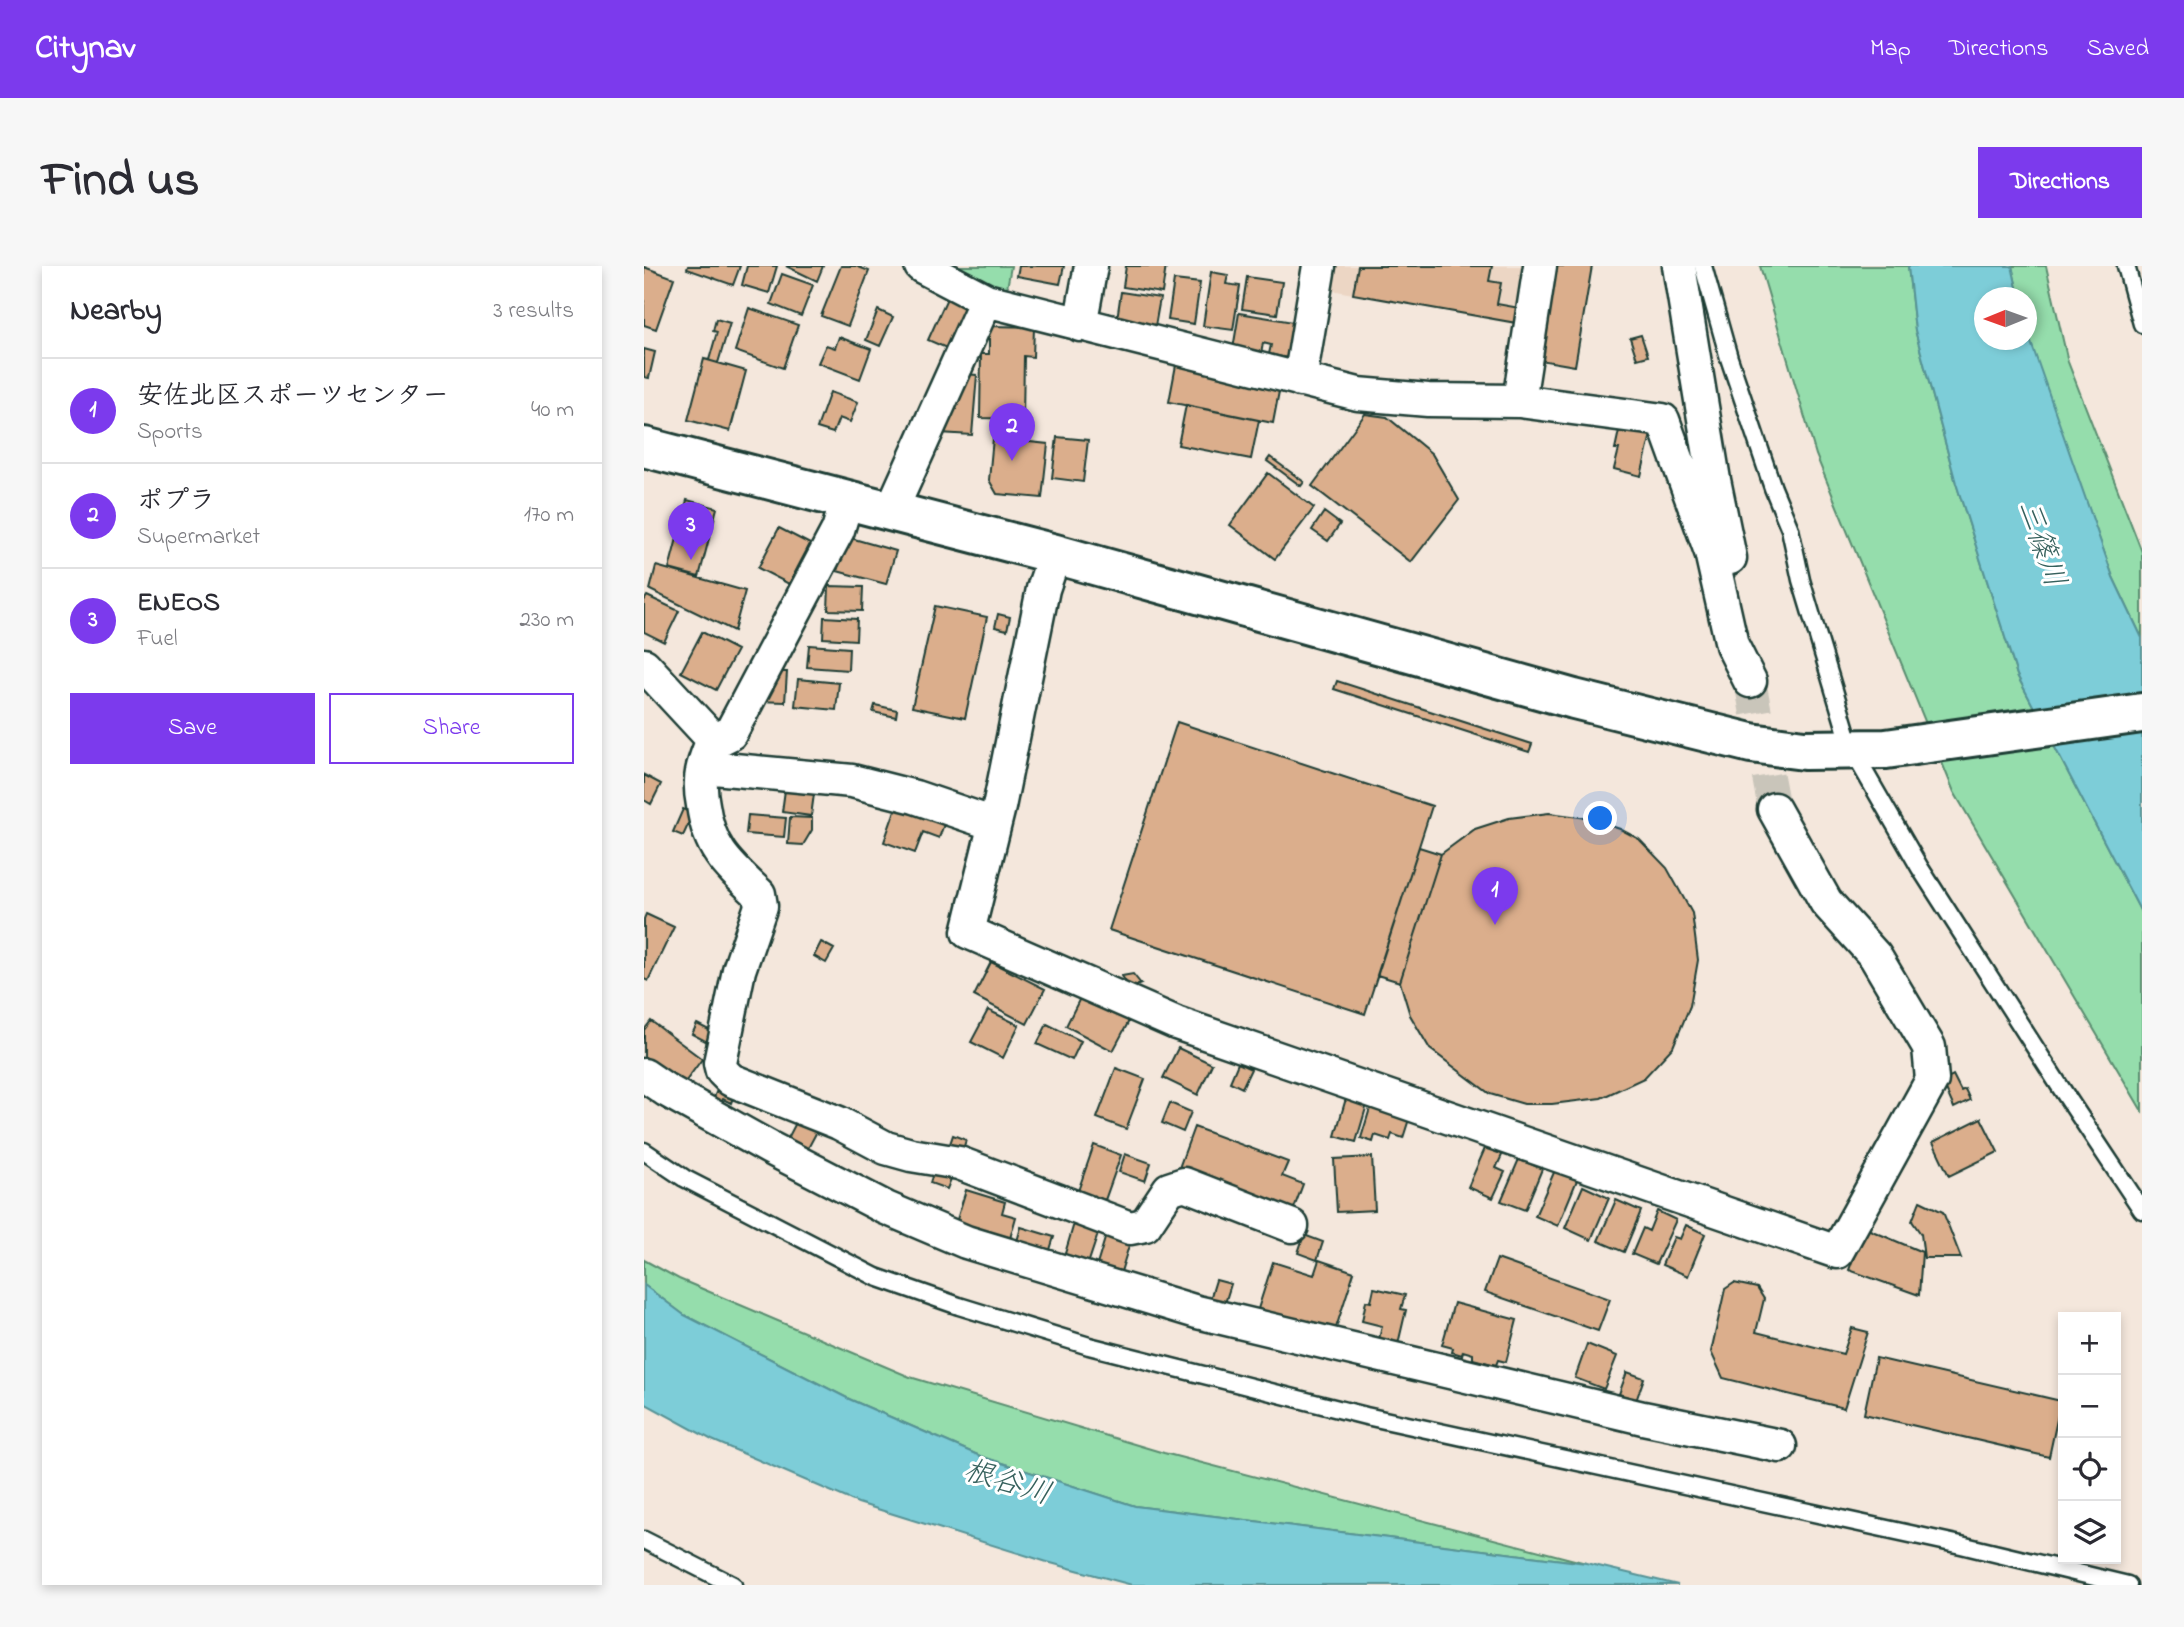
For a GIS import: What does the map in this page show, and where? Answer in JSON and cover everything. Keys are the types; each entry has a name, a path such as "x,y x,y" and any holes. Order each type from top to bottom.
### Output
{"street":[{"path":"921,266 986,300 1358,394 1428,400 1519,401 1663,419 1711,552 1732,645 1750,681"},
{"path":"1080,325 1091,266"},
{"path":"1300,380 1319,266"},
{"path":"1519,401 1540,266"},
{"path":"1679,266 1714,480 1746,639 1736,652"},
{"path":"891,511 986,300"},
{"path":"644,447 1055,554 1574,699 1751,743 1804,750 1869,749 2142,713"},
{"path":"644,665 708,734 720,739 730,734 838,530 847,500"},
{"path":"1055,554 1043,589 994,824 968,932 1176,1023 1837,1252 1931,1080 1929,1047 1875,956 1826,902 1774,809"},
{"path":"714,736 703,767 701,796 706,827 716,848 733,870 759,894 761,906 739,970 720,1063 722,1071 732,1080 839,1123 886,1148 959,1163 1130,1228 1145,1225 1169,1189 1184,1184 1292,1226"},
{"path":"703,767 852,781 915,797 994,824"},
{"path":"644,1075 782,1154 886,1208 966,1242 1210,1315 1643,1418 1780,1446"}],"lane":[{"path":"1703,266 1729,358 1790,530 1801,580 1920,868 2059,1086 2142,1210"},
{"path":"2126,266 2142,324"},
{"path":"2131,286 2135,266"},
{"path":"644,1151 684,1178 876,1278 1089,1346 1366,1416 1961,1545 2128,1585"},
{"path":"644,1540 733,1585"}],"shaded area":[{"path":"1331,266 1533,266 1523,326 1326,289"}],"green space":[{"path":"942,266 1011,266 1006,294"},
{"path":"1760,266 1908,266 1915,330 1956,483 2017,675 2142,914 2142,1111 1954,792 1816,455"},
{"path":"2012,266 2046,266 2068,362 2142,552 2142,638 2113,577 2032,350 2037,350 2037,287 2017,287"},
{"path":"644,1260 679,1279 910,1377 1164,1453 1586,1563 1135,1506 980,1456 849,1399 684,1315 644,1285"}],"water":[{"name":"三篠川","path":"1908,266 2012,266 2017,287 1974,287 1974,350 2034,350 2113,577 2142,638 2142,914 2017,675 1956,483 1915,330"},
{"name":"根谷川","path":"644,1285 684,1315 849,1399 980,1456 1135,1506 1586,1563 1678,1585 1132,1585 1047,1562 858,1503 712,1440 644,1403"}],"building":[{"path":"688,266 740,266 733,285 687,269"},
{"path":"747,266 777,266 769,293 742,285"},
{"path":"786,266 823,266 817,281"},
{"path":"841,266 856,266 869,271 848,326 821,316"},
{"path":"1019,266 1064,266 1060,284 1017,276"},
{"path":"1126,266 1166,266 1162,293 1123,287"},
{"path":"1358,266 1492,266 1489,281 1501,283 1497,304 1525,309 1522,324 1353,294"},
{"path":"1550,266 1592,266 1575,366 1534,359"},
{"path":"644,267 674,278 656,329 644,325"},
{"path":"1211,272 1228,275 1226,284 1240,286 1233,330 1203,326"},
{"path":"782,274 813,285 801,316 771,304"},
{"path":"1247,277 1282,282 1277,314 1242,309"},
{"path":"1174,280 1200,283 1194,324 1168,320"},
{"path":"1121,292 1160,298 1154,332 1116,326"},
{"path":"947,298 970,308 951,350 928,340"},
{"path":"749,308 798,325 783,368 735,351"},
{"path":"878,310 893,317 880,346 866,340"},
{"path":"1239,313 1293,322 1287,358 1269,354 1271,345 1263,343 1260,360 1232,355"},
{"path":"716,319 730,323 718,363 746,371 730,431 688,420 704,359 709,360 717,332 713,331"},
{"path":"989,326 1034,327 1033,357 1024,356 1023,419 980,418 981,354 989,354"},
{"path":"1641,335 1648,356 1637,359 1630,338"},
{"path":"839,337 871,349 860,379 818,363 826,345 835,348"},
{"path":"644,349 655,352 649,378 644,377"},
{"path":"704,359 746,371 730,431 688,420"},
{"path":"1176,365 1280,386 1273,423 1169,402"},
{"path":"963,374 977,375 972,435 940,433"},
{"path":"830,392 858,402 850,422 839,418 833,433 817,428"},
{"path":"1186,405 1259,420 1251,459 1178,445"},
{"path":"1365,414 1387,417 1432,454 1459,500 1411,562 1312,486"},
{"path":"1620,426 1651,434 1641,476 1614,469 1619,449 1615,449"},
{"path":"1057,437 1088,440 1083,482 1052,478"},
{"path":"993,438 1048,444 1042,498 997,494 989,480"},
{"path":"1270,457 1304,482 1301,486 1267,461"},
{"path":"1268,473 1314,508 1275,559 1230,525"},
{"path":"687,500 717,508 699,577 669,569"},
{"path":"1324,512 1340,524 1328,541 1312,530"},
{"path":"779,528 810,544 789,584 758,568"},
{"path":"847,537 896,551 886,584 837,571"},
{"path":"656,566 745,591 734,631 650,590"},
{"path":"829,586 863,587 862,611 828,610"},
{"path":"647,596 679,611 664,642 644,632 644,601"},
{"path":"935,606 987,617 965,718 912,707"},
{"path":"998,614 1010,617 1007,630 995,627"},
{"path":"824,617 857,619 856,640 823,638"},
{"path":"702,632 737,650 716,690 681,672"},
{"path":"809,645 849,648 848,670 807,667"},
{"path":"772,672 787,672 785,702 757,701"},
{"path":"798,679 839,683 836,710 795,706"},
{"path":"1337,681 1532,744 1529,752 1334,689"},
{"path":"875,705 897,710 896,717 873,712"},
{"path":"1177,722 1432,806 1365,1014 1109,930"},
{"path":"644,775 661,784 651,804 644,800"},
{"path":"785,790 814,794 811,816 782,812"},
{"path":"900,796 948,813 939,838 923,832 915,853 884,842"},
{"path":"683,809 693,814 683,836 673,832"},
{"path":"1549,813 1587,818 1620,829 1639,839 1667,868 1692,913 1698,960 1690,1006 1673,1047 1644,1078 1601,1098 1552,1104 1524,1104 1490,1094 1430,1049 1410,1015 1400,982 1441,854 1475,829 1509,818"},
{"path":"748,815 786,818 784,837 746,834"},
{"path":"790,817 812,818 812,830 803,845 788,844"},
{"path":"1419,847 1441,854 1400,982 1377,975"},
{"path":"646,914 674,927 648,981 644,979"},
{"path":"821,942 834,949 826,963 814,956"},
{"path":"991,962 1045,989 1027,1024 974,996"},
{"path":"1133,974 1141,984 1130,988 1122,976"},
{"path":"1081,996 1129,1021 1113,1051 1066,1026"},
{"path":"988,1010 1019,1025 1003,1058 971,1042"},
{"path":"651,1021 702,1059 683,1085 644,1056 644,1030"},
{"path":"697,1024 717,1037 713,1045 692,1034"},
{"path":"1047,1024 1081,1041 1072,1060 1037,1044"},
{"path":"1178,1048 1212,1064 1198,1095 1163,1078"},
{"path":"1238,1063 1251,1069 1242,1088 1230,1082"},
{"path":"1116,1068 1145,1079 1126,1129 1097,1118"},
{"path":"1953,1075 1961,1091 1965,1089 1970,1100 1954,1108 1942,1081"},
{"path":"719,1085 735,1092 731,1103 723,1099 718,1111 710,1107"},
{"path":"1347,1095 1368,1101 1356,1142 1335,1136"},
{"path":"1170,1103 1191,1112 1183,1132 1162,1123"},
{"path":"1371,1105 1410,1116 1403,1138 1392,1134 1390,1140 1375,1135 1373,1142 1361,1138"},
{"path":"801,1113 821,1124 806,1152 786,1142"},
{"path":"1981,1118 1998,1152 1949,1176 1933,1142"},
{"path":"1194,1127 1288,1162 1282,1176 1303,1184 1293,1211 1179,1168"},
{"path":"953,1135 966,1140 962,1152 949,1147"},
{"path":"1094,1145 1121,1155 1105,1200 1078,1191"},
{"path":"1486,1146 1503,1153 1496,1168 1505,1172 1493,1198 1468,1187"},
{"path":"1125,1154 1151,1163 1145,1181 1119,1172"},
{"path":"1372,1157 1375,1210 1337,1212 1334,1159"},
{"path":"1519,1159 1542,1169 1525,1210 1501,1201"},
{"path":"934,1170 952,1176 947,1189 930,1183"},
{"path":"1555,1170 1577,1180 1558,1226 1535,1216"},
{"path":"1583,1186 1609,1198 1591,1240 1565,1228"},
{"path":"966,1190 1005,1202 1002,1213 1016,1217 1009,1242 955,1226"},
{"path":"1616,1200 1641,1211 1624,1252 1598,1241"},
{"path":"1920,1201 1943,1212 1961,1258 1924,1258 1921,1234 1912,1221"},
{"path":"1657,1211 1676,1220 1656,1264 1632,1254 1643,1228 1649,1231"},
{"path":"1075,1220 1100,1228 1088,1264 1064,1257"},
{"path":"1686,1225 1705,1234 1688,1276 1662,1265 1674,1237 1680,1239"},
{"path":"1021,1227 1054,1237 1048,1256 1016,1245"},
{"path":"1865,1228 1922,1252 1919,1295 1849,1270"},
{"path":"1107,1232 1131,1239 1120,1275 1096,1268"},
{"path":"1304,1235 1323,1242 1317,1260 1298,1253"},
{"path":"1497,1259 1610,1299 1598,1331 1485,1292"},
{"path":"1319,1260 1354,1272 1334,1334 1258,1309 1273,1262 1314,1275"},
{"path":"1216,1280 1231,1284 1222,1313 1207,1309"},
{"path":"1734,1283 1757,1288 1764,1299 1756,1332 1843,1354 1852,1328 1868,1332 1844,1408 1723,1378 1711,1352 1725,1289"},
{"path":"1374,1288 1405,1295 1401,1309 1406,1310 1398,1344 1379,1339 1382,1326 1362,1321 1366,1301 1371,1302"},
{"path":"1454,1303 1517,1320 1506,1362 1498,1360 1496,1365 1473,1359 1473,1354 1463,1351 1462,1355 1452,1352 1453,1348 1442,1345"},
{"path":"1587,1344 1617,1356 1604,1389 1575,1378"},
{"path":"1876,1358 2058,1400 2058,1415 2049,1457 1864,1414"},
{"path":"1627,1372 1644,1378 1636,1401 1619,1394"}],"tunnel":[{"path":"1750,681 1774,809"}],"place":[{"name":"ポプラ","path":"1012,461"},
{"name":"ENEOS","path":"691,560"},
{"name":"安佐北区スポーツセンター","path":"1495,925"}]}
